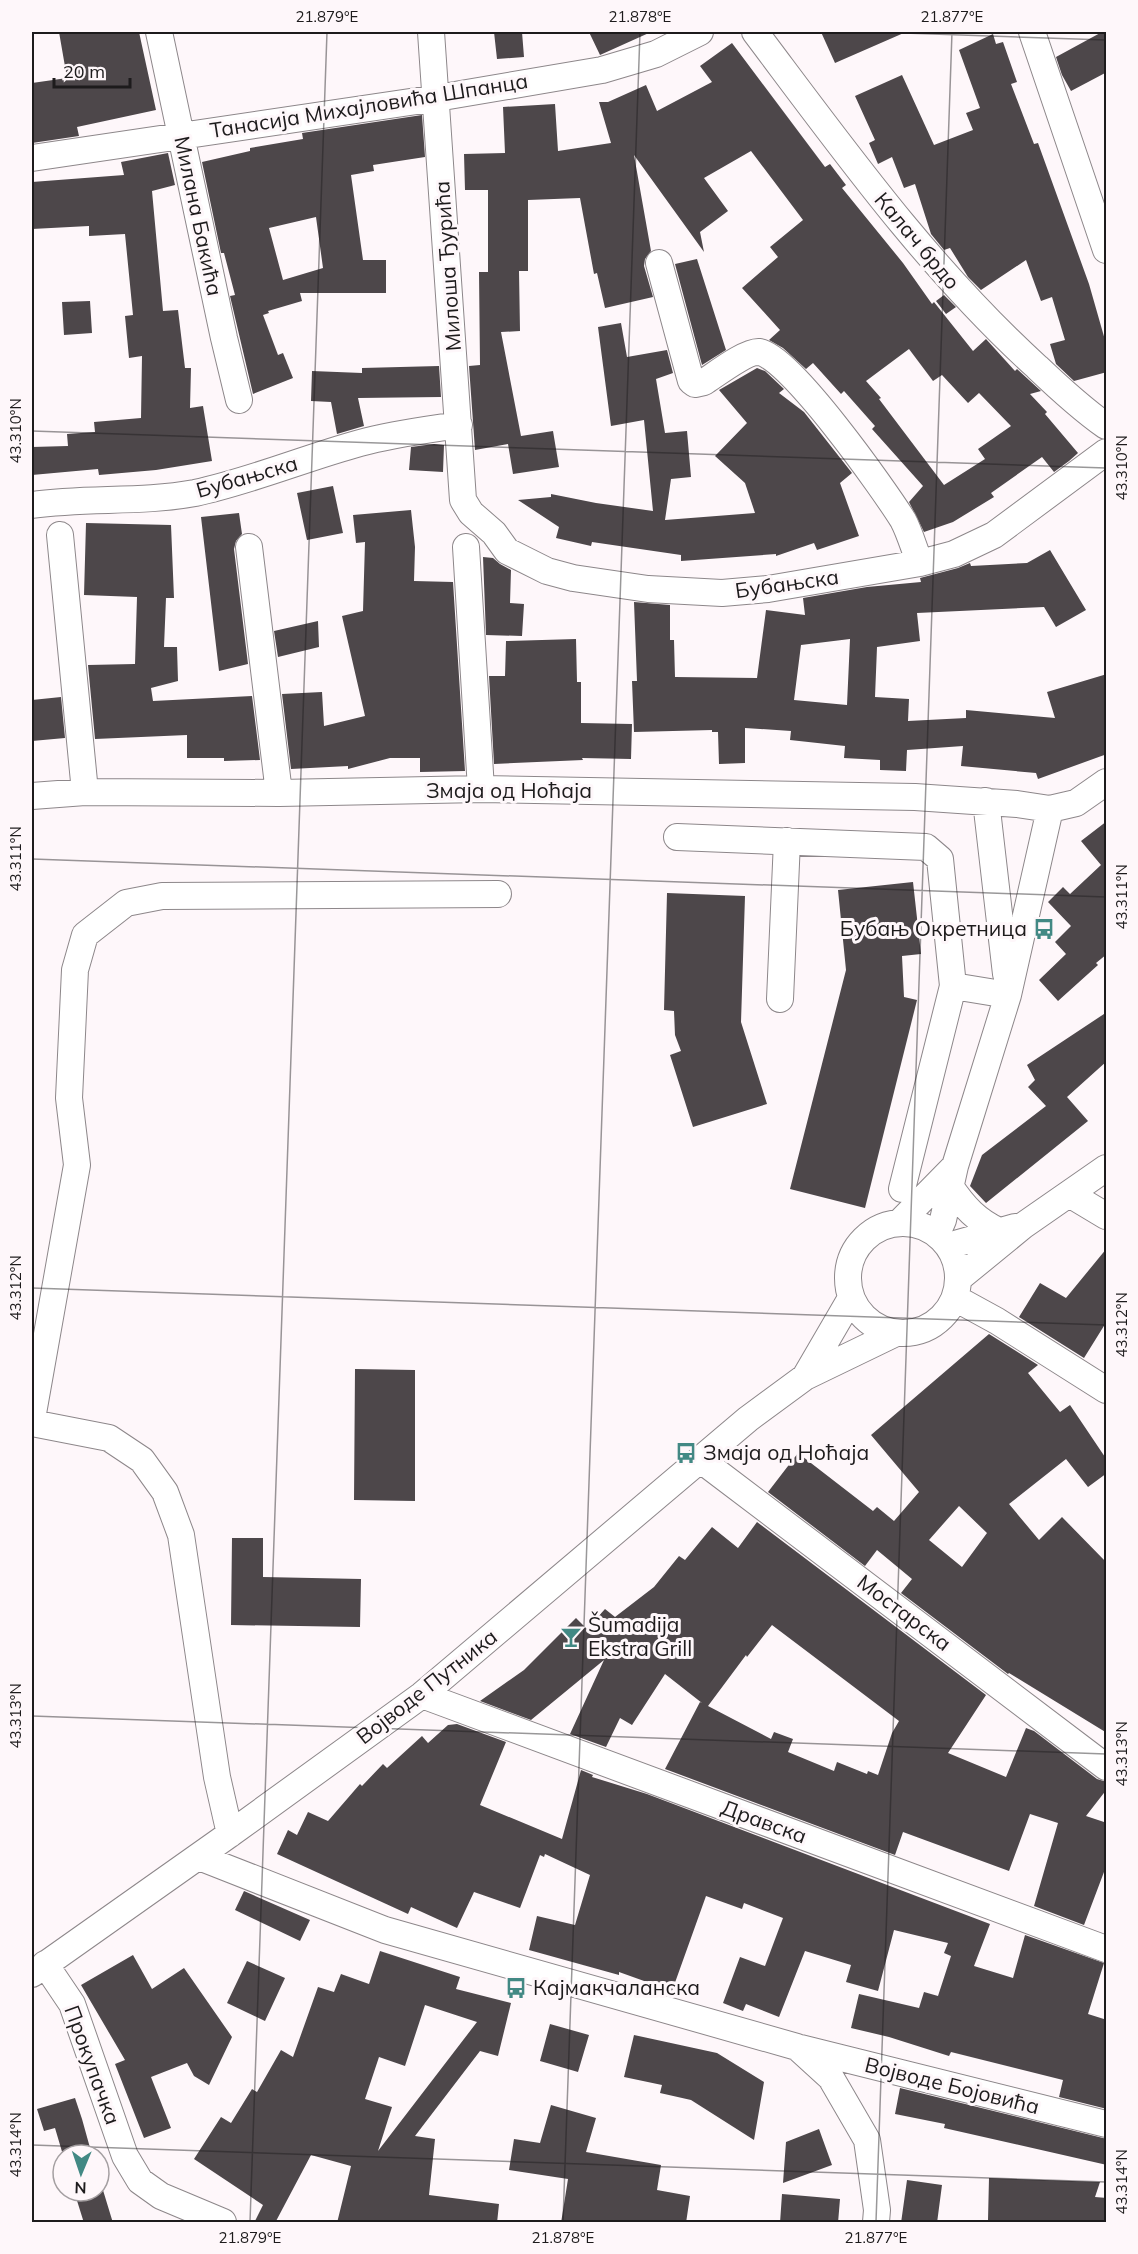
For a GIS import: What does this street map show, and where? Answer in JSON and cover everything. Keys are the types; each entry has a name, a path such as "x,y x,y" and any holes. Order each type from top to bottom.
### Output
{"street":[{"name":"Милана Бакића","path":"159,32 239,400"},
{"name":"Милоша Ђурића","path":"431,32 463,500"},
{"name":"Танасија Михајловића Шпанца","path":"32,158 437,98 602,70 628,64 677,45 699,32"},
{"name":"Калач брдо","path":"755,32 890,212 941,271 1005,339 1107,426"},
{"path":"1032,32 1107,250"},
{"path":"659,263 688,377 691,381 694,384 704,382 751,353 764,353 772,359 792,377 861,459 904,522 920,563"},
{"name":"Бубањска","path":"32,505 50,502 130,500 194,493 238,482 392,435 459,425"},
{"name":"Бубањска","path":"463,500 471,513 494,533 507,551 548,571 573,578 648,589 722,593 768,589 954,555 994,535 1107,452"},
{"path":"60,535 85,792"},
{"path":"466,547 481,789"},
{"path":"249,548 279,793"},
{"path":"1107,782 1076,803 1050,809 1008,995 953,1176 943,1220 943,1240 957,1267 956,1289 997,1321 1107,1390"},
{"name":"Змаја од Ноћаја","path":"32,796 85,792 279,793 481,789 915,797 986,801 1050,809"},
{"path":"986,801 1008,995"},
{"path":"676,837 926,847 940,859 953,986 902,1189"},
{"path":"780,999 787,841"},
{"path":"230,1834 218,1777 182,1535 165,1492 142,1460 109,1438 32,1421 77,1165 69,1098 75,970 85,935 126,903 162,896 498,894"},
{"path":"953,986 1008,995"},
{"name":"Војводе Путника","path":"38,1969 199,1857 422,1695 748,1419 805,1377 896,1333 914,1332 931,1326 945,1314 956,1289 1024,1225 1107,1168"},
{"path":"899,1223 953,1176"},
{"path":"953,1176 970,1213 983,1224 999,1232"},
{"path":"1071,1194 1107,1216"},
{"path":"896,1333 877,1327 861,1315 851,1298 847,1281 849,1264 856,1248 867,1235 882,1227 899,1223 923,1226 943,1240"},
{"name":"Војводе Путника","path":"943,1240 999,1232 1024,1225"},
{"name":"Војводе Путника","path":"805,1377 851,1298"},
{"name":"Мостарска","path":"701,1460 1107,1767"},
{"name":"Дравска","path":"422,1695 1107,1949"},
{"path":"199,1857 385,1930 797,2047 831,2078 867,2140 877,2210 876,2223"},
{"name":"Прокупачка","path":"38,1969 72,2004 125,2156 140,2181 161,2196 223,2223"},
{"name":"Војводе Бојовића","path":"797,2047 1107,2124"}],"building":[{"path":"59,32 139,32 156,110 77,127 79,136 32,143 32,83 67,78"},
{"path":"494,32 522,32 524,57 497,59"},
{"path":"589,32 651,32 600,55"},
{"path":"821,32 906,32 835,63"},
{"path":"1102,32 1107,32 1107,72 1071,91 1056,57"},
{"path":"993,34 996,44 1003,42 1017,82 1011,84 1034,144 1038,143 1089,284 1107,347 1107,372 1074,381 1056,364 1050,344 1065,340 1052,297 1041,301 1026,260 981,290 968,277 950,248 944,250 931,234 915,184 904,188 892,157 878,164 869,143 875,140 855,96 902,75 934,145 973,130 966,113 980,108 959,50"},
{"path":"732,43 825,167 830,164 846,185 842,188 903,263 932,304 934,302 973,351 986,339 1015,371 1017,369 1041,391 1030,394 1047,412 1045,414 1078,453 1054,472 1042,457 991,493 994,497 953,522 924,532 909,502 923,486 872,429 875,426 844,391 841,394 813,363 806,369 783,348 769,340 780,330 742,288 778,257 770,247 803,220 751,151 704,178 728,211 700,232 704,252 634,155 651,251 645,259 644,266 653,297 605,308 597,273 594,274 580,198 528,200 528,271 519,271 520,331 501,332 521,436 553,431 559,467 513,474 508,444 475,450 469,366 480,365 479,272 488,272 488,190 465,190 464,154 505,153 503,107 555,104 558,151 611,143 599,102 608,102 646,85 657,111 712,82 700,66","holes":["909,349 933,381 942,375 968,403 979,393 1011,426 978,449 985,459 944,485 879,399 881,398 866,381"]},
{"path":"422,115 425,157 373,165 374,171 351,175 363,260 386,260 386,293 300,293 302,301 268,311 269,313 263,315 278,355 283,353 293,378 253,394 230,296 235,295 224,253 221,253 202,162 250,151 250,148 303,139 302,133","holes":["316,217 323,268 283,280 269,228"]},
{"path":"168,153 175,185 152,191 163,311 178,310 185,368 191,368 190,408 203,406 212,461 156,470 99,475 98,469 32,475 32,447 68,446 67,434 95,432 94,422 141,418 142,356 129,358 125,316 133,315 125,234 89,236 89,226 32,229 32,182 124,175 121,162"},
{"path":"697,259 726,350 702,365 675,264"},
{"path":"944,295 956,307 946,314 936,301"},
{"path":"90,301 92,333 64,335 62,302"},
{"path":"621,323 627,357 667,350 673,373 656,379 665,433 687,431 691,477 671,479 665,520 755,513 745,483 715,456 747,423 719,390 757,368 765,371 784,389 779,393 804,412 852,473 840,483 859,536 817,550 814,543 776,556 776,554 681,561 681,555 592,542 591,546 556,538 559,527 518,500 551,497 551,494 653,511 644,420 611,426 598,327"},
{"path":"439,366 441,397 358,398 364,426 337,434 331,402 311,401 312,371 362,373 362,368"},
{"path":"444,445 443,472 409,470 411,447"},
{"path":"333,486 343,533 307,540 297,493"},
{"path":"411,510 415,547 414,581 453,582 465,771 420,772 420,758 390,758 348,769 348,766 291,769 282,694 322,692 324,726 365,716 342,616 363,611 365,542 356,543 353,515"},
{"path":"239,513 242,534 236,541 234,549 248,664 219,671 201,517"},
{"path":"86,523 171,525 174,598 166,598 164,647 177,647 178,681 151,688 153,701 252,696 260,760 224,761 224,758 187,758 187,735 95,739 88,665 135,664 137,597 84,595"},
{"path":"1050,550 1086,610 1056,627 1044,607 917,613 920,641 877,647 875,697 909,699 908,721 966,718 966,710 1055,718 1047,692 1107,674 1107,754 1038,779 1036,773 961,766 963,746 907,750 906,771 880,770 880,760 844,758 845,746 790,740 791,731 745,728 745,763 719,764 718,732 712,732 712,730 634,732 632,681 637,681 634,602 670,605 670,640 674,640 675,677 757,678 766,610 805,615 803,598 867,587 921,582 920,578 970,563 971,566 1027,563","holes":["850,639 847,705 794,700 801,645"]},
{"path":"483,557 493,558 511,570 510,603 524,604 522,636 486,635"},
{"path":"318,621 319,647 278,657 274,631"},
{"path":"576,639 577,682 581,682 581,723 632,724 631,759 582,758 583,760 494,764 489,676 505,676 506,641"},
{"path":"61,697 65,738 32,741 32,700"},
{"path":"1107,821 1107,954 1058,1001 1039,980 1066,954 1055,942 1071,926 1048,902 1063,887 1070,894 1101,865 1081,841"},
{"path":"913,882 921,954 902,956 904,997 917,1000 865,1208 790,1189 846,970 838,890"},
{"path":"667,893 745,896 741,1022 767,1104 693,1127 670,1055 681,1051 675,1035 674,1011 664,1010"},
{"path":"1107,1012 1107,1061 1067,1097 1088,1121 986,1203 970,1186 982,1155 1046,1106 1028,1087 1035,1080 1027,1065"},
{"path":"1107,1248 1107,1321 1084,1358 1019,1317 1040,1283 1066,1298"},
{"path":"989,1334 1038,1365 1028,1373 1060,1412 1070,1405 1107,1460 1107,1473 1088,1487 1066,1459 1009,1504 1039,1540 1062,1517 1107,1563 1107,1733 1008,1674 901,1593 912,1579 877,1550 865,1566 768,1492 798,1453 873,1511 877,1507 894,1521 919,1492 871,1435","holes":["959,1506 987,1533 962,1567 929,1540"]},
{"path":"355,1369 415,1370 415,1501 354,1500"},
{"path":"757,1522 986,1695 948,1753 1006,1777 1026,1728 1034,1731 1097,1779 1107,1782 1107,1789 1086,1816 1107,1823 1107,1864 1084,1925 1034,1906 1058,1823 1030,1814 1009,1871 903,1832 895,1855 665,1769 700,1702 702,1703 665,1674 632,1725 620,1718 606,1747 570,1734 604,1660 531,1720 480,1701 524,1670 576,1618 587,1629 605,1609 615,1617 654,1587 679,1556 685,1560 712,1527 738,1548","holes":["772,1625 899,1721 892,1733 878,1775 868,1771 867,1774 837,1762 834,1771 788,1752 793,1739 774,1732 771,1739 708,1706 746,1655 747,1657"]},
{"path":"232,1538 263,1538 263,1577 361,1579 360,1627 231,1625"},
{"path":"457,1724 506,1742 480,1805 562,1839 581,1770 593,1775 592,1777 647,1794 990,1924 974,1966 1013,1978 1025,1935 1104,1963 1088,2014 1107,2020 1107,2109 1059,2097 1063,2080 951,2052 949,2056 851,2028 859,1994 919,2008 924,1992 938,1996 951,1956 944,1953 948,1943 894,1930 878,1991 846,1982 851,1965 805,1951 779,2017 746,2004 743,2011 723,2003 740,1957 765,1966 783,1918 744,1903 742,1909 706,1896 672,1991 619,1972 619,1975 529,1950 537,1916 575,1925 590,1875 545,1854 544,1857 540,1855 520,1908 474,1892 457,1928 411,1907 408,1914 277,1854 288,1830 297,1835 308,1812 328,1821 360,1784 362,1786 383,1764 387,1768 422,1736 428,1743 448,1725"},
{"path":"244,1891 310,1920 300,1941 235,1910"},
{"path":"380,1951 460,1977 456,1989 511,2003 498,2056 480,2051 415,2136 435,2139 429,2195 499,2204 497,2223 337,2223 351,2166 311,2155 275,2223 254,2223 263,2205 194,2159 221,2117 231,2123 252,2089 257,2092 281,2050 293,2057 318,1987 334,1992 341,1974 369,1984","holes":["425,2005 477,2022 378,2151 392,2107 365,2099 379,2057 405,2066"]},
{"path":"133,1955 152,1989 184,1968 232,2037 209,2085 194,2076 187,2063 151,2077 171,2128 144,2138 115,2064 125,2060 81,1985"},
{"path":"247,1961 285,1978 265,2021 227,2003"},
{"path":"550,2024 589,2035 578,2072 540,2061"},
{"path":"634,2035 717,2053 764,2082 754,2140 691,2100 660,2093 662,2085 624,2077"},
{"path":"900,2088 1107,2139 1107,2165 944,2128 945,2124 895,2114"},
{"path":"75,2098 89,2143 59,2143 55,2128 44,2131 37,2109"},
{"path":"551,2105 596,2118 586,2152 661,2165 657,2190 690,2196 686,2223 561,2223 568,2179 509,2170 514,2139 540,2143"},
{"path":"819,2129 832,2165 783,2183 786,2142"},
{"path":"989,2178 1100,2182 1095,2197 1107,2198 1107,2223 1033,2223 1033,2221 988,2220"},
{"path":"907,2180 942,2185 937,2223 901,2223"},
{"path":"782,2194 840,2199 838,2223 780,2223"},
{"path":"78,2203 107,2203 113,2223 84,2223"}],"place":[{"name":"Бубањ Окретница","path":"1044,929"},
{"name":"Змаја од Ноћаја","path":"686,1453"},
{"name":"Šumadija Ekstra Grill","path":"571,1637"},
{"name":"Кајмакчаланска","path":"516,1988"}]}
